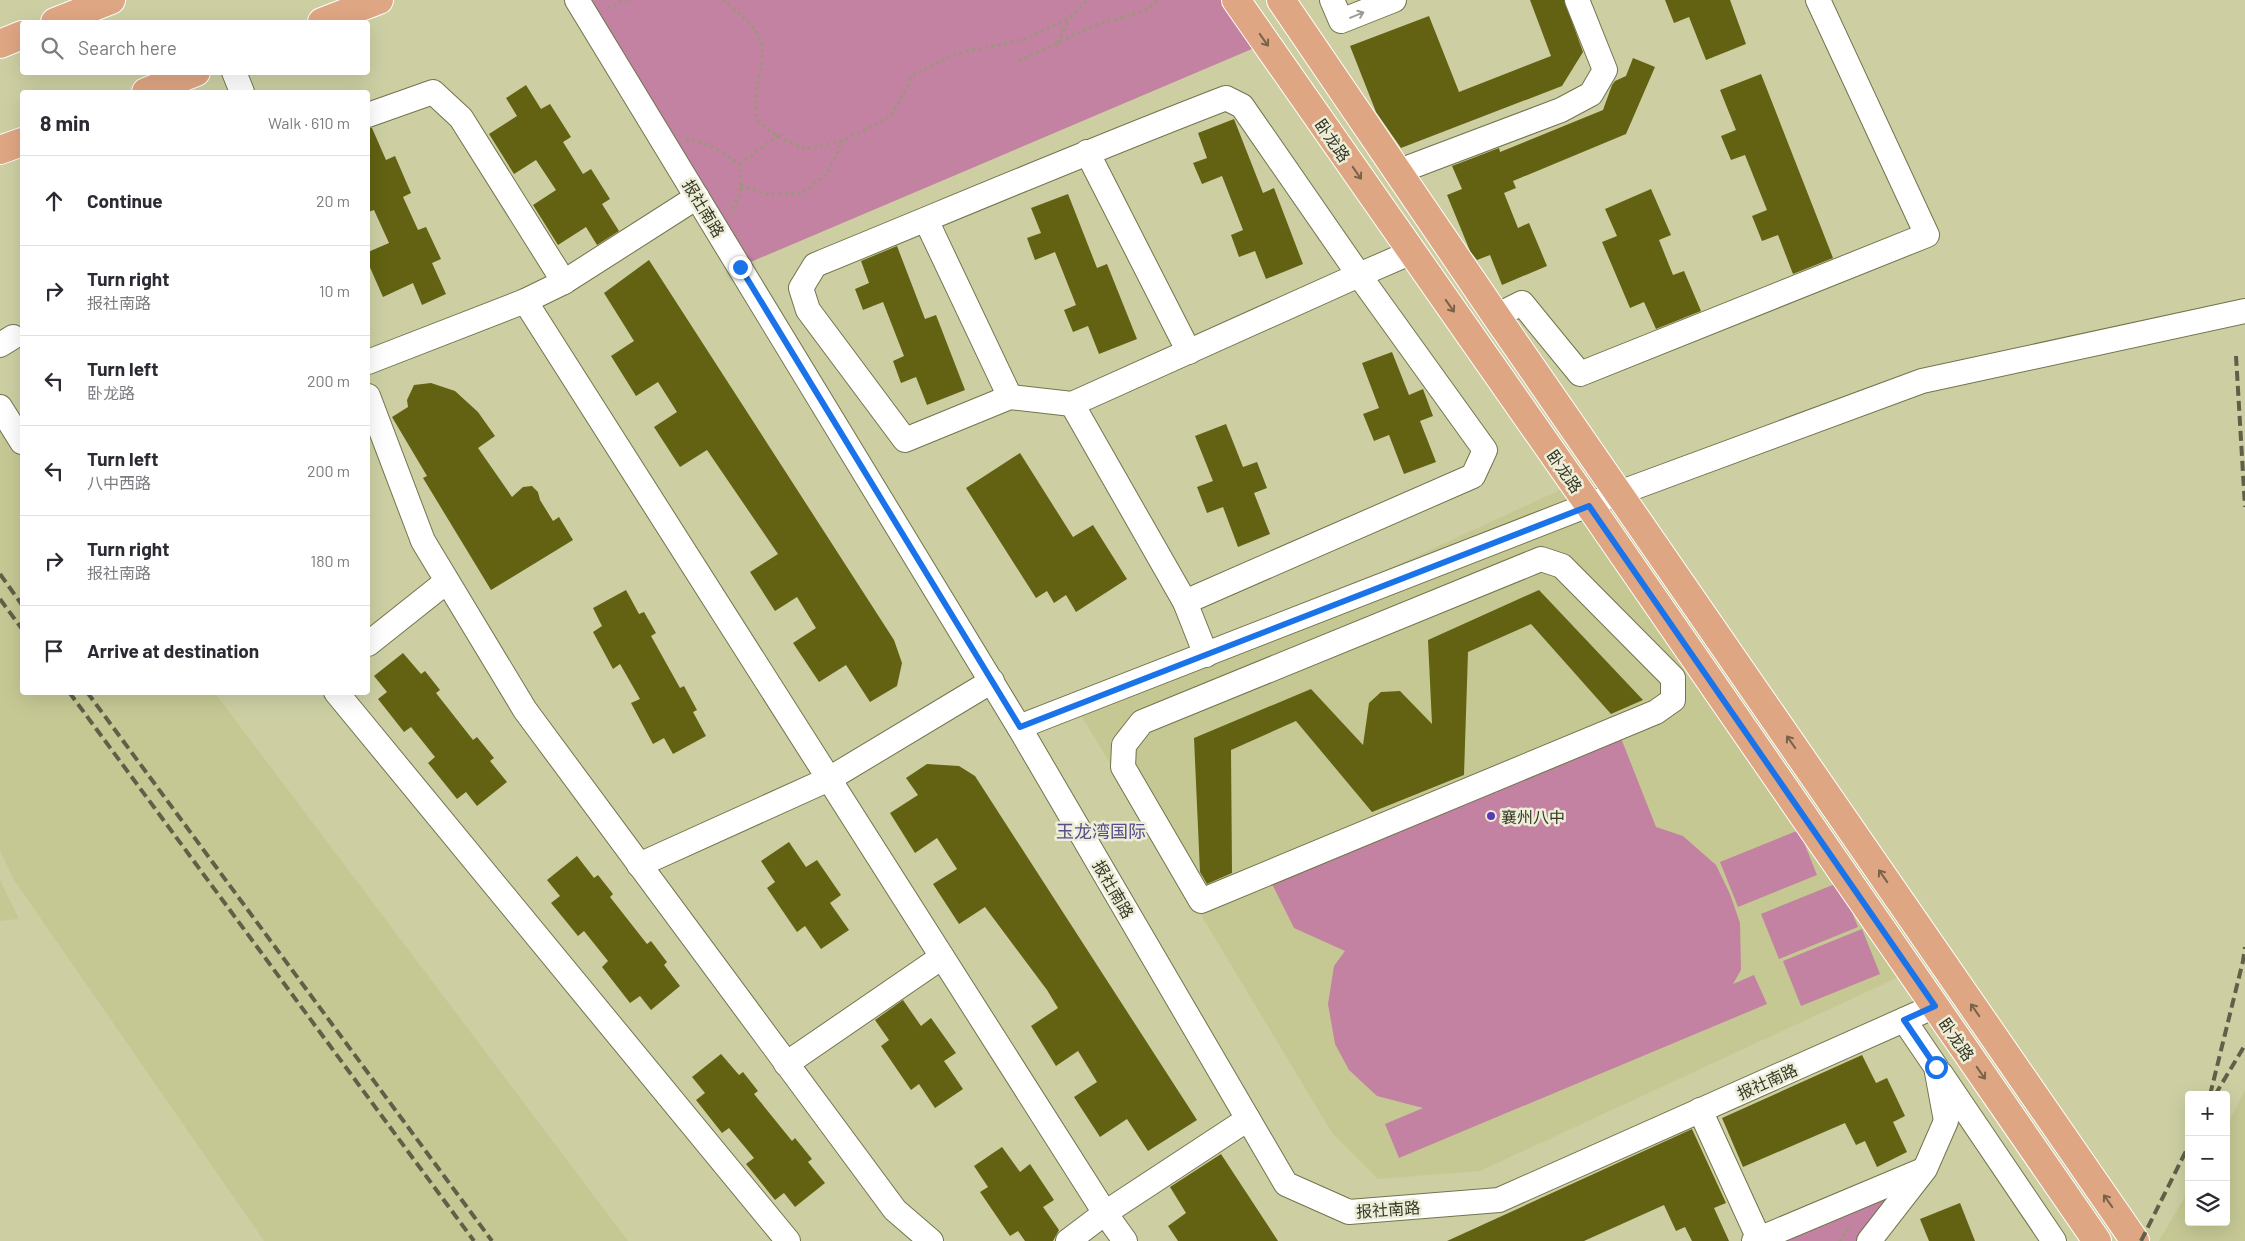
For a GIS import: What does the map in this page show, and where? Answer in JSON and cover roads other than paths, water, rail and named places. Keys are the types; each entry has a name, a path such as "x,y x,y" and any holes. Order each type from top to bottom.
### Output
{"main road":[{"path":"59,20 111,0"},
{"path":"327,20 379,0"},
{"name":"卧龙路","path":"1236,0 1589,506 2097,1241"},
{"name":"卧龙路","path":"1281,0 1496,316 2135,1241"},
{"path":"0,44 20,36"},
{"path":"151,90 188,75"},
{"path":"0,150 20,143"}],"street":[{"name":"报社南路","path":"577,0 1020,727 1286,1184 1349,1212 1499,1200 1935,1006"},
{"path":"1332,0 1340,21 1391,1"},
{"path":"1397,172 1562,110 1591,94 1605,70 1577,0"},
{"path":"1496,316 1522,303 1580,374 1927,235 1818,0"},
{"path":"235,75 241,90"},
{"path":"370,114 433,92 461,118 564,282"},
{"path":"1185,602 1473,476 1485,450 1358,274 1242,106 1226,98 1087,152 815,265 801,288 808,310 905,440 1010,397 1072,404 1358,274 1412,252"},
{"path":"1087,152 1190,352"},
{"path":"370,361 525,301 564,282 697,197"},
{"path":"926,220 1010,397"},
{"path":"525,301 1105,1213 1125,1241"},
{"path":"1020,727 1619,493 1922,381 2245,311"},
{"path":"370,401 422,541 525,710 895,1210 931,1241"},
{"path":"1072,404 1185,602 1206,655"},
{"path":"0,407 20,439"},
{"path":"1542,559 1562,566 1673,678 1673,700 1656,712 1201,902 1123,767 1124,745 1142,722 1352,638 1542,559"},
{"path":"370,642 446,582"},
{"path":"1337,604 1352,638"},
{"path":"639,865 829,779 992,681"},
{"path":"338,695 788,1241"},
{"path":"786,1064 942,956"},
{"path":"1904,1020 2054,1241"},
{"path":"1869,1241 1925,1169 1946,1121 1936,1067"},
{"path":"1700,1110 1757,1240 1925,1169"},
{"path":"1068,1241 1105,1213 1248,1119"}],"railway":[{"path":"2236,356 2245,507"},
{"path":"0,574 20,602"},
{"path":"0,599 20,626"},
{"path":"71,695 474,1241"},
{"path":"89,695 492,1241"},
{"path":"2211,1091 2245,947"},
{"path":"2217,1091 2245,1045"},
{"path":"2141,1241 2185,1153"}],"place":[{"name":"襄州八中","path":"1491,816"}],"district":[{"name":"玉龙湾国际","path":"1101,831"}]}
